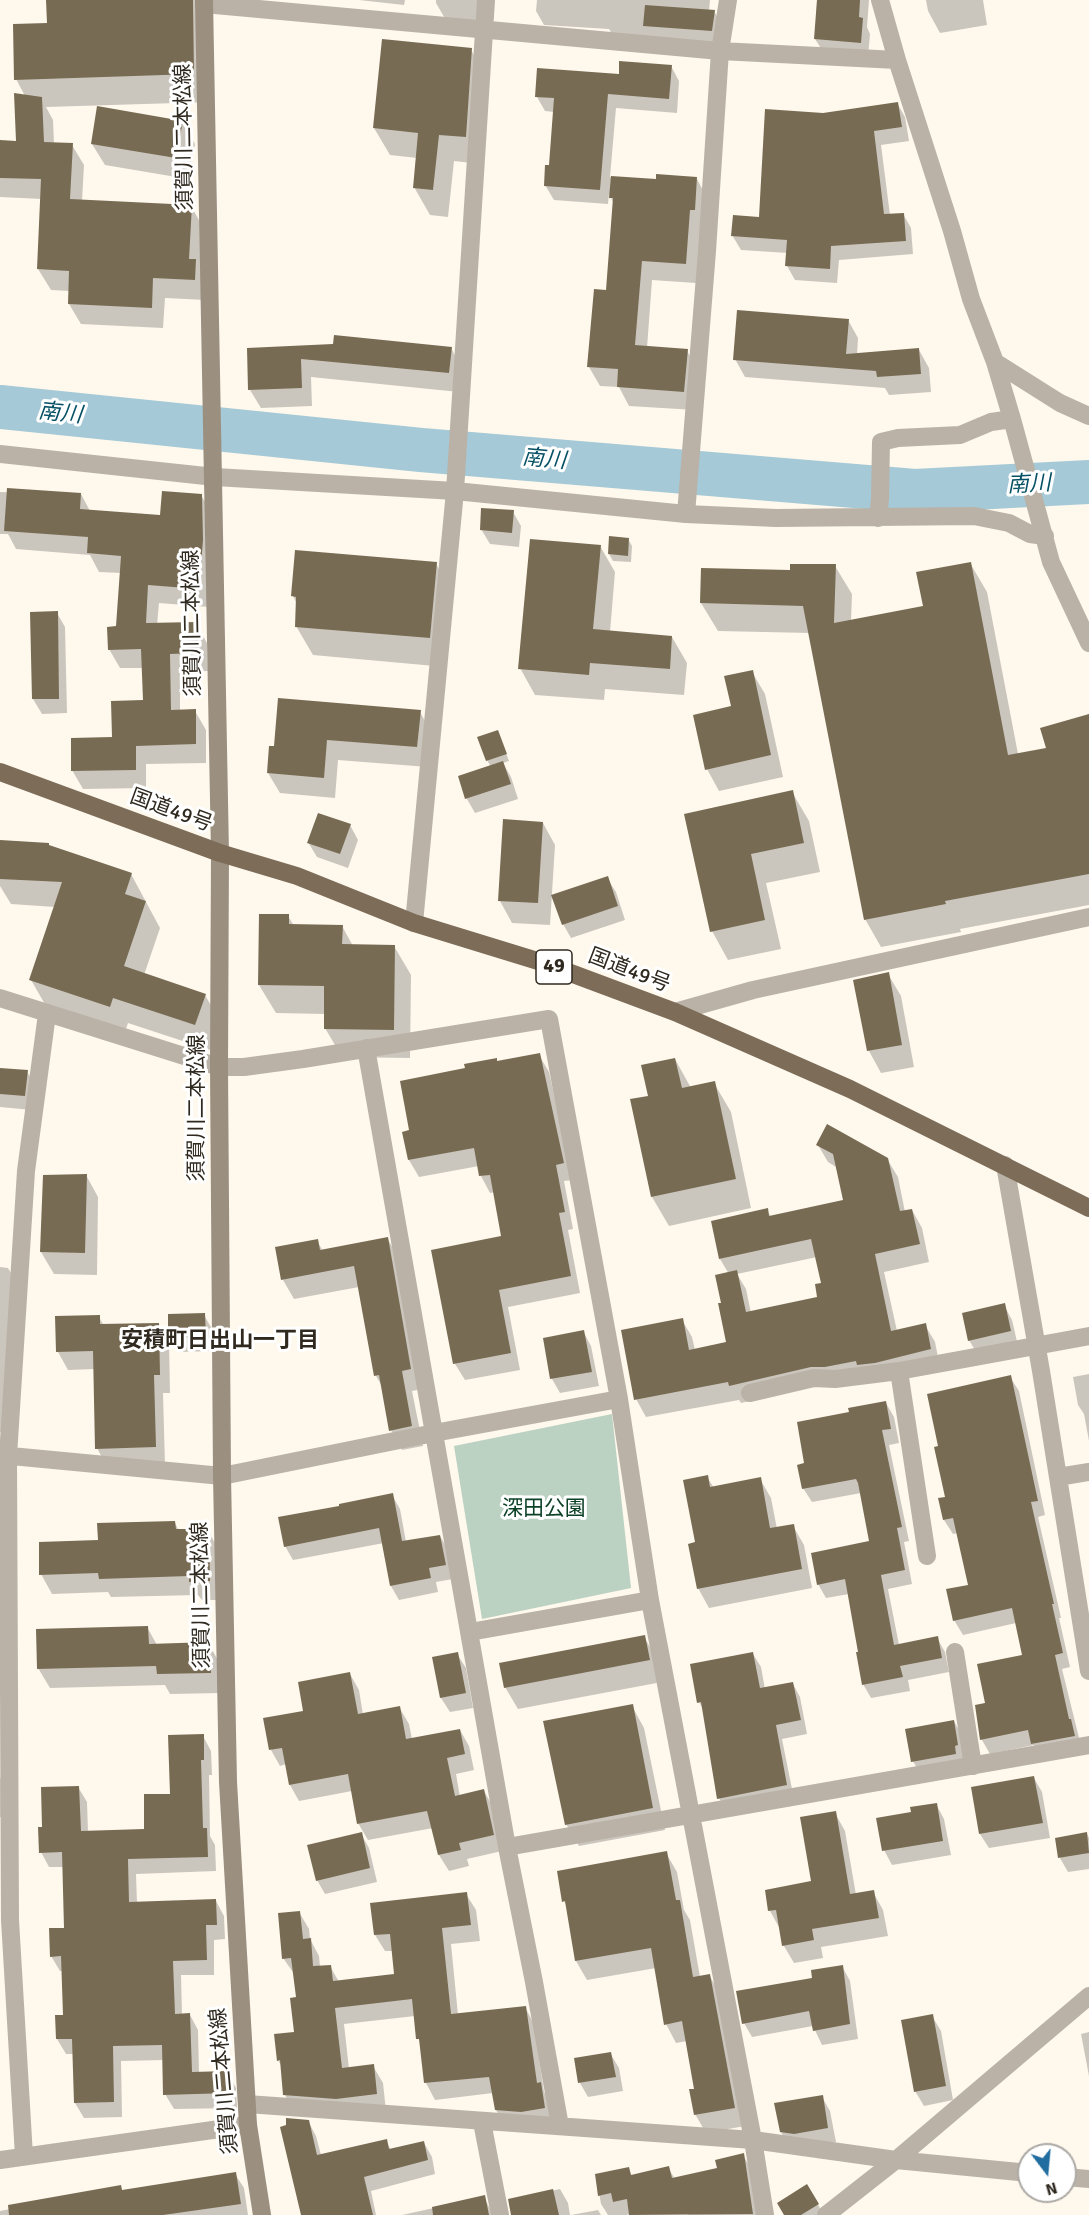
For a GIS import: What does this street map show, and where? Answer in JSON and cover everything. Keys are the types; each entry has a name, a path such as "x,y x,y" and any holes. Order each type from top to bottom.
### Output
{"highway":[{"name":"国道49号","path":"0,772 220,853 297,876 344,897 414,923 541,962 675,1012 849,1089 1089,1208"}],"main road":[{"name":"須賀川二本松線","path":"204,2 220,853 222,1476 228,1782 248,2125 262,2215"}],"street":[{"path":"414,923 455,486 486,0"},
{"path":"686,507 707,251 720,51 728,0"},
{"path":"880,0 971,299 995,362 1051,562 1089,643"},
{"path":"204,2 720,51 897,60"},
{"path":"995,362 1060,403 1089,416"},
{"path":"878,518 881,442 898,438 960,435 991,422 1012,419"},
{"path":"0,454 455,486 686,507 776,518 974,516 1009,524 1030,534 1045,536"},
{"path":"675,1012 753,990 1089,917"},
{"path":"0,998 219,1067 256,1065 549,1018 619,1399 650,1600 689,1815 753,2140 765,2215"},
{"path":"24,2156 5,1819 10,1642 4,1456 26,1171 47,1014"},
{"path":"366,1048 507,1847 560,2126"},
{"path":"1005,1165 1089,1671"},
{"path":"750,1393 814,1378 835,1380 899,1371 1089,1336"},
{"path":"899,1371 927,1556"},
{"path":"4,1456 222,1476 434,1433 619,1399"},
{"path":"1058,1477 1089,1472"},
{"path":"470,1632 650,1600"},
{"path":"956,1652 973,1766"},
{"path":"507,1847 1089,1745"},
{"path":"826,2215 896,2160 1089,1996"},
{"path":"247,2104 753,2140 896,2160 1017,2173"},
{"path":"483,2122 500,2215"},
{"path":"0,2160 248,2125"}],"green space":[{"name":"深田公園","path":"612,1414 631,1588 482,1619 454,1446"}],"building":[{"path":"46,0 193,0 194,74 14,80 13,24 47,23"},
{"path":"817,0 860,0 859,17 863,18 861,43 814,39"},
{"path":"645,5 715,10 712,31 643,26"},
{"path":"382,39 472,48 466,137 439,135 433,190 413,188 418,133 373,128"},
{"path":"619,61 672,65 669,99 608,94 600,190 544,186 545,165 549,165 554,98 535,97 537,68 619,74"},
{"path":"14,93 42,97 44,142 73,143 70,199 192,205 189,259 196,259 195,280 153,278 152,308 68,304 69,271 37,269 41,179 0,178 0,140 16,141"},
{"path":"898,102 902,127 874,131 884,214 904,213 906,241 831,246 830,269 785,266 787,240 731,236 733,215 759,217 765,109 823,113"},
{"path":"97,106 183,121 176,158 91,144"},
{"path":"656,174 697,177 695,210 690,210 686,264 642,261 635,345 688,349 684,392 617,387 618,369 587,367 594,289 606,290 613,198 609,198 611,176 656,179"},
{"path":"737,310 849,319 846,354 919,348 921,374 877,377 876,371 733,360"},
{"path":"334,335 452,347 449,373 301,359 302,388 248,390 247,348 333,344"},
{"path":"7,488 81,493 80,509 160,515 162,491 202,494 203,540 199,589 148,585 146,623 197,622 198,653 170,654 171,710 196,709 196,744 136,746 136,770 71,771 71,738 112,737 111,701 143,700 141,649 108,650 107,627 116,626 121,556 87,553 88,537 4,531"},
{"path":"481,508 514,510 512,533 480,530"},
{"path":"609,536 629,538 628,556 608,554"},
{"path":"530,539 601,545 593,629 672,636 670,669 590,663 589,675 518,669"},
{"path":"295,550 437,562 430,638 295,627 296,597 291,596"},
{"path":"971,562 1008,755 1046,748 1040,728 1089,714 1089,874 945,901 946,904 864,920 803,606 700,603 701,568 790,570 790,564 836,564 834,623 923,606 916,572"},
{"path":"58,611 59,699 32,699 30,612"},
{"path":"753,670 771,755 705,770 693,715 731,706 724,676"},
{"path":"278,698 421,710 417,747 327,740 324,778 267,773 269,746 274,746"},
{"path":"498,730 507,754 486,761 477,737"},
{"path":"503,761 511,784 465,799 458,776"},
{"path":"793,790 804,843 751,854 765,920 710,932 684,814"},
{"path":"318,813 351,824 340,854 307,843"},
{"path":"503,819 543,822 538,903 498,901"},
{"path":"0,840 49,843 49,845 132,873 125,894 146,901 124,966 206,994 195,1025 113,998 110,1007 29,980 62,882 0,879"},
{"path":"608,876 618,906 562,925 551,895"},
{"path":"259,914 289,914 289,924 343,925 342,944 395,945 394,1030 324,1029 324,986 258,985"},
{"path":"889,972 902,1045 867,1051 853,980"},
{"path":"540,1053 564,1163 556,1165 565,1212 559,1213 571,1276 499,1290 511,1353 453,1364 431,1250 501,1236 490,1175 479,1176 474,1148 408,1160 402,1132 409,1130 400,1081 465,1068 464,1064"},
{"path":"675,1058 682,1088 715,1081 736,1179 651,1197 630,1099 648,1096 641,1065"},
{"path":"0,1068 28,1070 25,1096 0,1094"},
{"path":"827,1124 888,1158 900,1211 912,1209 920,1244 875,1254 891,1331 926,1323 931,1349 875,1363 857,1365 856,1361 825,1367 811,1367 729,1386 728,1382 634,1400 621,1330 683,1318 689,1350 726,1342 715,1275 737,1270 746,1312 817,1297 815,1284 821,1283 811,1239 719,1259 711,1221 768,1208 769,1216 843,1200 833,1154 816,1145"},
{"path":"87,1174 85,1253 40,1252 43,1175"},
{"path":"388,1237 411,1369 402,1371 412,1426 389,1431 379,1375 374,1376 354,1266 281,1280 275,1247 318,1239 320,1250"},
{"path":"1005,1303 1011,1331 968,1341 962,1313"},
{"path":"205,1313 206,1337 168,1338 168,1314"},
{"path":"100,1315 100,1324 159,1323 160,1375 154,1375 156,1447 95,1449 93,1351 56,1352 55,1316"},
{"path":"584,1330 592,1372 550,1379 543,1338"},
{"path":"1011,1375 1038,1501 1031,1502 1063,1653 1055,1655 1075,1736 1031,1744 1028,1730 980,1740 975,1705 985,1703 977,1664 1022,1655 1012,1608 953,1621 946,1589 968,1585 953,1518 943,1520 938,1498 945,1497 934,1447 938,1446 927,1394"},
{"path":"886,1401 891,1429 882,1430 902,1527 897,1528 905,1570 881,1575 894,1645 938,1636 942,1658 900,1666 903,1677 862,1685 845,1579 817,1585 811,1553 869,1541 858,1483 856,1479 802,1489 797,1465 804,1463 797,1422 849,1412 848,1408"},
{"path":"708,1475 710,1487 761,1477 770,1528 794,1524 802,1569 697,1589 688,1544 695,1542 683,1480"},
{"path":"393,1493 402,1541 440,1535 446,1565 429,1568 431,1578 390,1586 379,1528 284,1547 278,1517"},
{"path":"175,1521 176,1529 209,1529 210,1581 189,1582 189,1576 99,1579 98,1573 39,1575 39,1542 98,1540 97,1523"},
{"path":"148,1626 149,1644 210,1642 211,1673 157,1674 156,1666 37,1669 36,1629"},
{"path":"645,1635 650,1660 504,1688 499,1663"},
{"path":"458,1652 466,1693 440,1698 432,1657"},
{"path":"753,1652 760,1688 793,1682 801,1720 776,1725 787,1785 717,1799 701,1702 697,1703 690,1664"},
{"path":"350,1672 358,1714 400,1706 406,1739 460,1729 465,1754 447,1758 455,1796 484,1789 494,1835 459,1843 461,1850 438,1855 427,1811 357,1824 348,1774 289,1785 282,1748 269,1750 263,1718 303,1711 298,1682"},
{"path":"633,1704 653,1808 565,1825 543,1721"},
{"path":"954,1720 958,1745 955,1746 956,1754 911,1762 905,1729"},
{"path":"204,1734 204,1760 201,1760 203,1828 207,1828 208,1857 128,1859 129,1902 216,1899 217,1925 206,1925 207,1960 173,1961 175,2014 190,2013 192,2072 228,2071 229,2093 163,2095 162,2045 113,2046 114,2102 74,2103 72,2039 56,2039 55,2015 63,2015 61,1956 50,1957 49,1928 64,1928 62,1852 39,1853 38,1827 42,1827 41,1787 79,1786 81,1831 144,1829 144,1794 170,1794 168,1735"},
{"path":"1034,1776 1043,1823 979,1834 971,1787"},
{"path":"937,1803 943,1841 882,1851 876,1818 911,1812 910,1807"},
{"path":"836,1811 850,1894 874,1890 879,1918 812,1929 814,1940 782,1946 776,1910 768,1911 765,1890 811,1881 800,1817"},
{"path":"362,1832 370,1868 316,1881 307,1845"},
{"path":"1087,1832 1089,1853 1058,1858 1055,1838"},
{"path":"667,1851 676,1900 680,1900 693,1977 710,1974 735,2108 694,2115 689,2089 694,2089 682,2021 664,2025 651,1948 575,1961 565,1901 562,1902 557,1871"},
{"path":"467,1892 471,1925 442,1928 451,2014 526,2006 537,2083 541,2082 545,2108 521,2112 495,2110 489,2077 424,2083 412,1999 335,2008 342,2068 374,2064 377,2094 336,2099 283,2095 280,2060 277,2061 274,2034 294,2032 290,1998 296,1997 291,1958 282,1959 278,1913 300,1911 303,1939 311,1938 313,1966 331,1965 333,1981 394,1974 390,1934 374,1935 370,1903"},
{"path":"843,1965 850,2024 813,2031 809,2011 742,2024 736,1991 812,1978 811,1970"},
{"path":"933,2014 946,2086 914,2092 901,2020"},
{"path":"611,2052 616,2077 578,2083 574,2058"},
{"path":"823,2095 828,2128 794,2134 780,2132 774,2103"},
{"path":"286,2118 309,2120 317,2155 387,2139 389,2149 424,2141 428,2160 364,2177 373,2215 301,2215 280,2127 286,2125"},
{"path":"744,2153 753,2214 629,2215 627,2199 613,2202 611,2193 598,2196 595,2174 629,2167 631,2175 669,2166 672,2178 717,2168 715,2160"},
{"path":"236,2172 241,2204 163,2215 9,2215 8,2205 121,2185 122,2190"},
{"path":"807,2184 819,2204 801,2215 784,2215 777,2203"},
{"path":"553,2189 559,2215 511,2215 508,2199"},
{"path":"485,2195 489,2215 433,2215 432,2207"}],"waterway":[{"name":"南川","path":"0,407 421,450 915,491 1089,482"}],"district":[{"name":"安積町日出山一丁目","path":"220,1341"}]}
